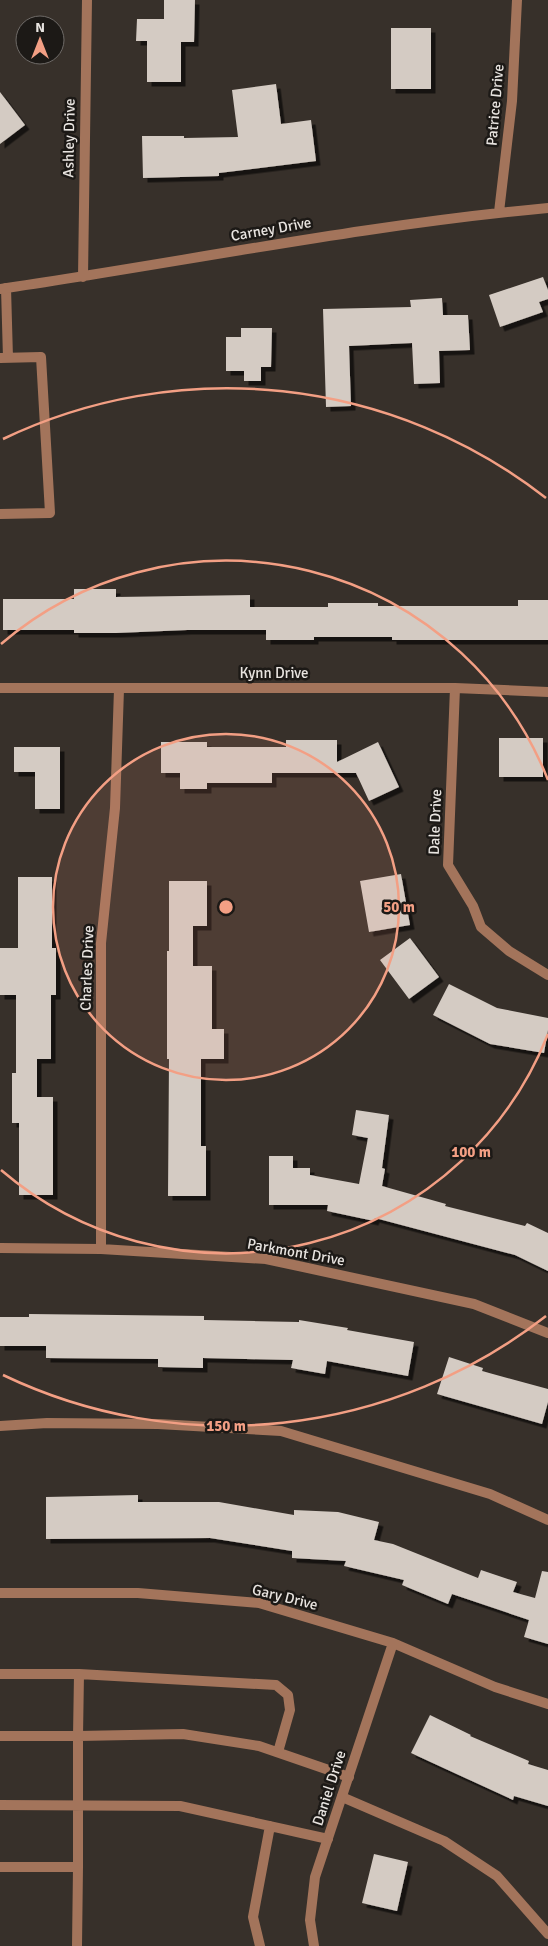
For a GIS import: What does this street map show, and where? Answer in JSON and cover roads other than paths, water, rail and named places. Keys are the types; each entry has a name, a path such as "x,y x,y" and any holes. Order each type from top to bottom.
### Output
{"street":[{"name":"Ashley Drive","path":"83,276 87,0"},
{"name":"Patrice Drive","path":"499,212 512,101 518,0"},
{"name":"Carney Drive","path":"3,288 318,237 499,212 548,208"},
{"path":"0,514 50,513 41,357 4,358 3,288"},
{"name":"Kynn Drive","path":"0,688 455,688 548,692"},
{"name":"Dale Drive","path":"455,688 448,865 473,906 481,927 509,951 548,975"},
{"name":"Charles Drive","path":"100,1248 100,943 115,808 119,689"},
{"name":"Parkmont Drive","path":"0,1248 100,1248 266,1259 474,1304 548,1333"},
{"path":"0,1426 47,1423 158,1424 281,1431 490,1494 548,1520"},
{"name":"Gary Drive","path":"0,1593 138,1593 259,1604 393,1643 495,1687 548,1704"},
{"name":"Daniel Drive","path":"314,1946 310,1920 315,1877 393,1643"},
{"path":"0,1674 79,1674 276,1685 288,1695 290,1710 278,1752"},
{"path":"77,1946 79,1674"},
{"path":"0,1736 183,1734 259,1746 348,1776"},
{"path":"342,1796 444,1841 498,1876 548,1934"},
{"path":"0,1805 180,1806 328,1840"},
{"path":"260,1946 253,1917 270,1826"},
{"path":"0,1866 78,1867"}]}
